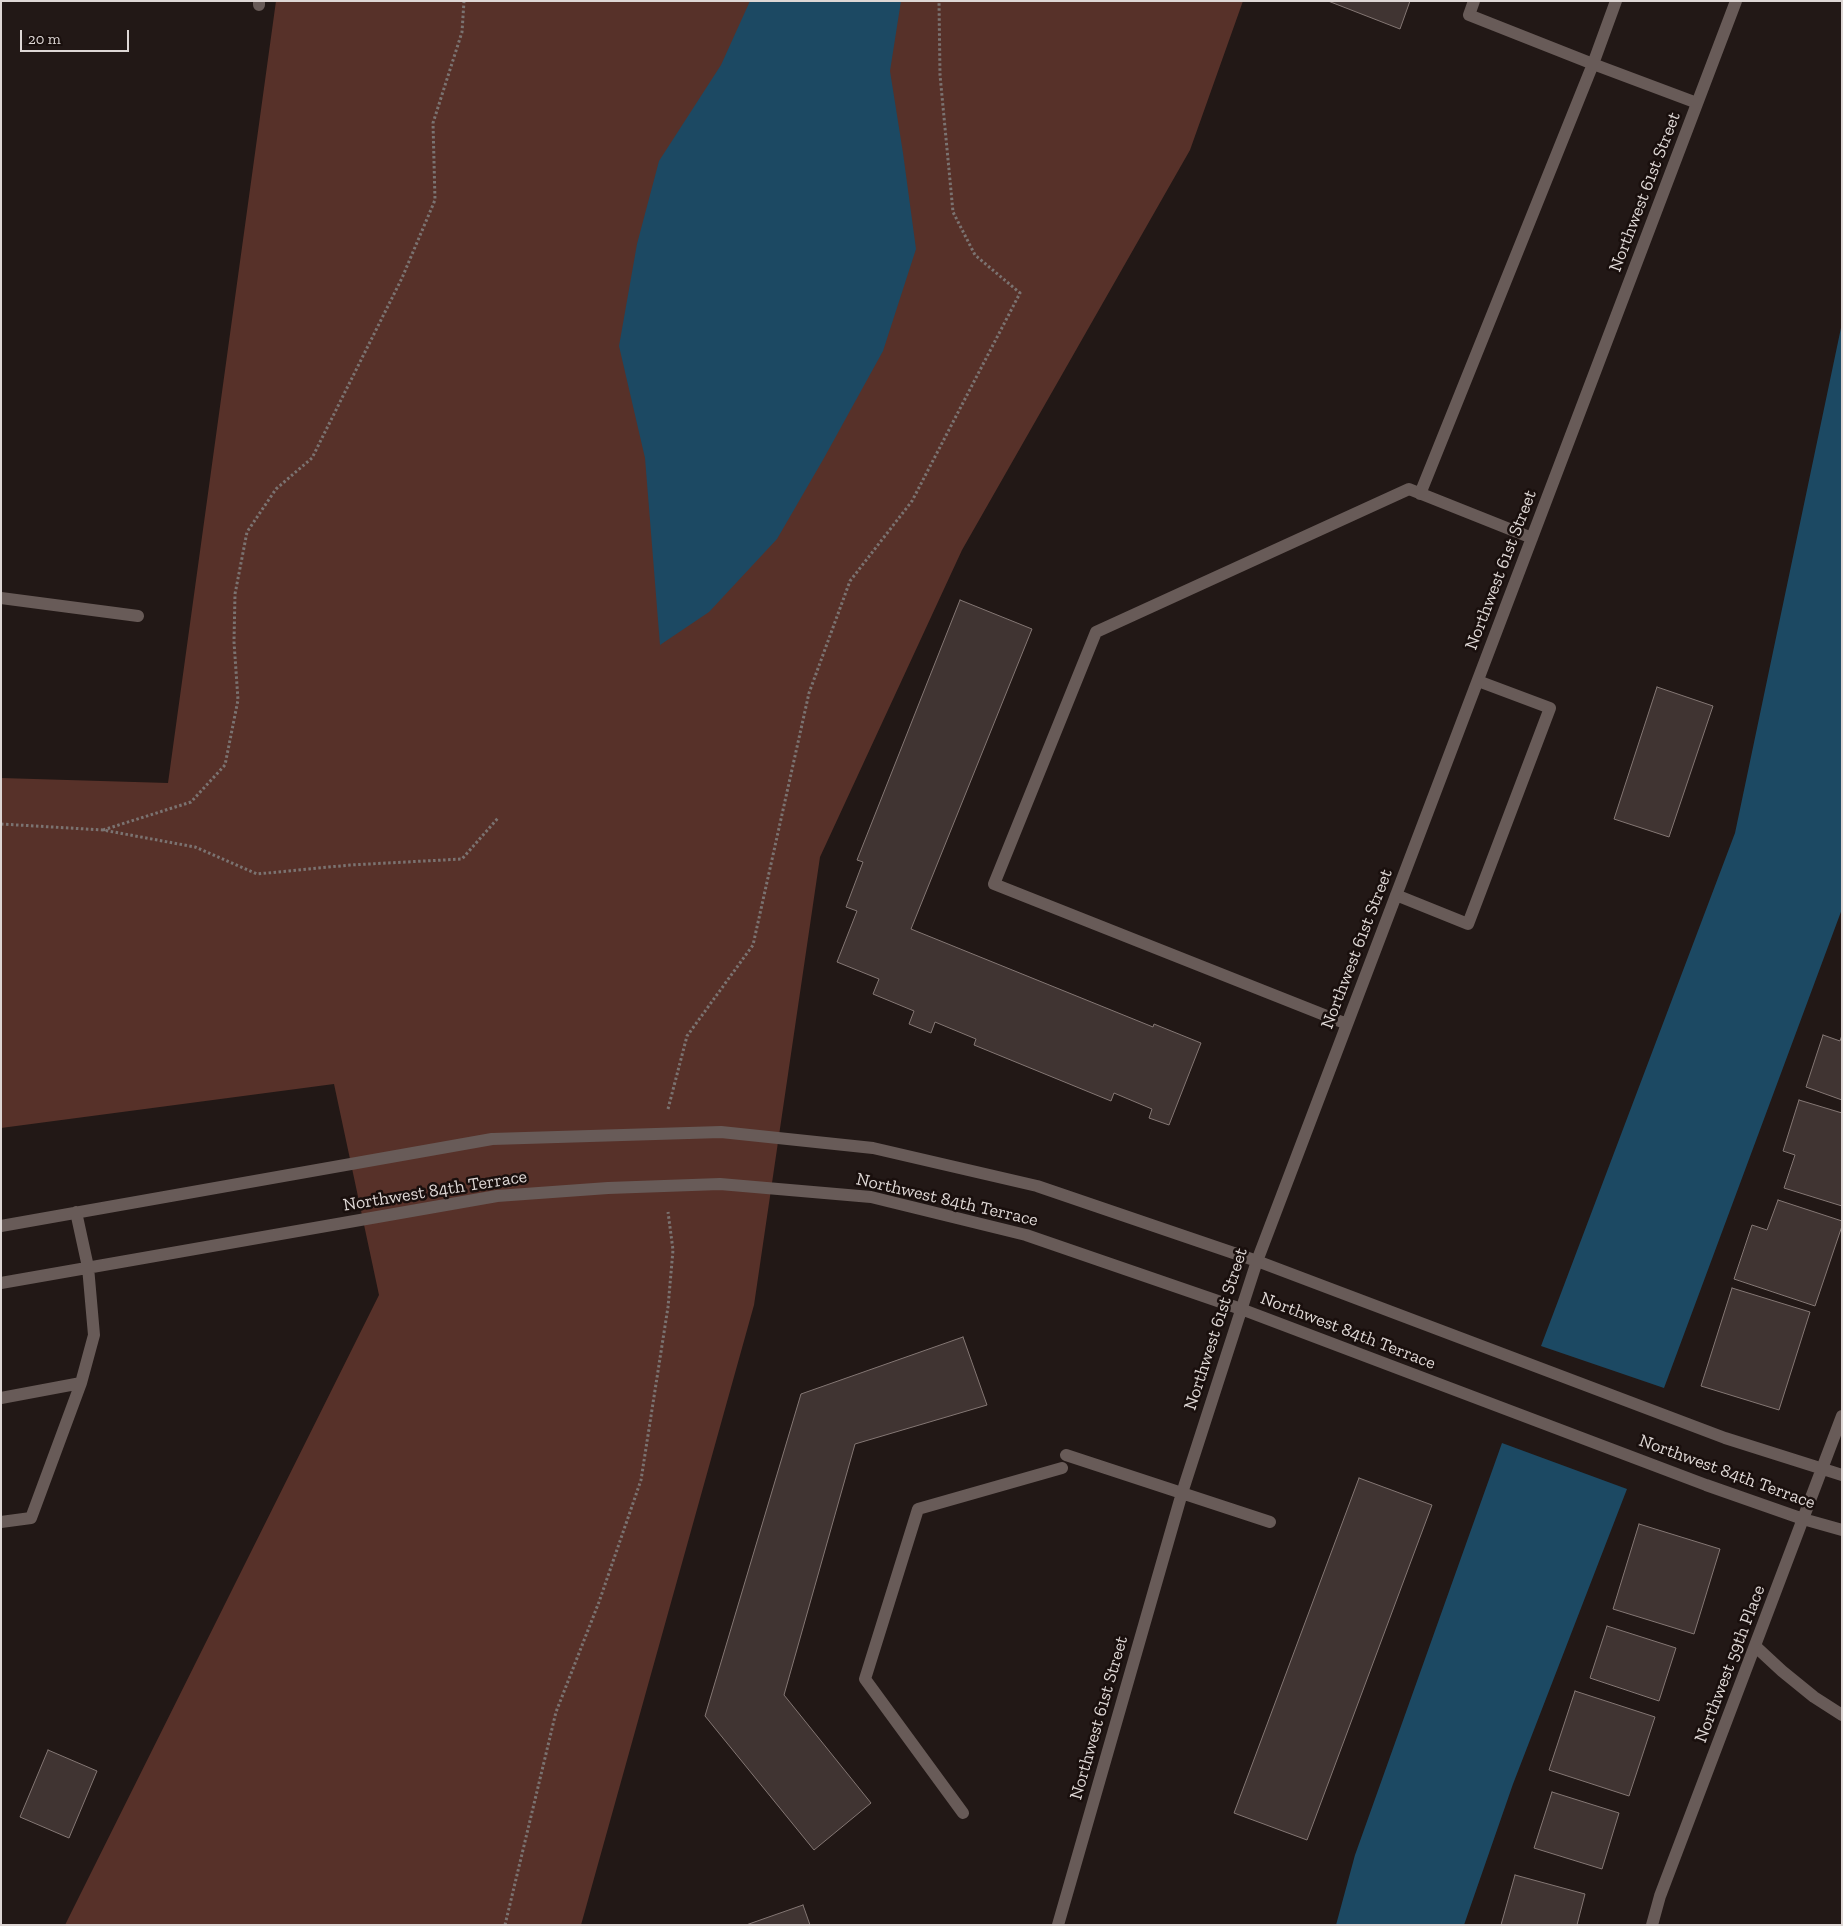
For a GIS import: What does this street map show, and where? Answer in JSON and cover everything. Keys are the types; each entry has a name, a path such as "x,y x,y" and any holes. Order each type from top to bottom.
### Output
{"street":[{"path":"1474,1 1469,15 1697,103"},
{"path":"1420,494 1593,64 1616,1"},
{"name":"Northwest 61st Street","path":"1058,1925 1182,1493 1257,1261 1736,1"},
{"path":"1348,1024 994,884 1096,632 1408,489 1532,538"},
{"path":"1,598 138,616"},
{"path":"1396,895 1468,924 1550,708 1478,681"},
{"name":"Northwest 84th Terrace","path":"1,1226 492,1139 721,1132 873,1148 1037,1186 1257,1261 1725,1438 1842,1475"},
{"name":"Northwest 84th Terrace","path":"1,1283 497,1196 608,1188 720,1184 871,1197 1026,1235 1241,1309 1706,1485 1803,1519 1842,1530"},
{"path":"1,1522 32,1518 81,1383 94,1335 88,1267 76,1212"},
{"path":"1,1398 81,1383"},
{"name":"Northwest 59th Place","path":"1652,1925 1660,1896 1842,1416"},
{"path":"963,1813 866,1679 918,1509 1064,1461 1182,1493 1270,1522"},
{"path":"1755,1646 1814,1697 1842,1715"}],"path":[{"path":"103,830 191,802 225,765 238,700 234,642 235,594 247,532 276,489 312,458 402,278 435,200 433,123 462,32 464,1"},
{"path":"662,1133 687,1036 753,945 809,692 850,581 912,502 1020,293 975,255 953,212 940,75 939,1"},
{"path":"1,824 103,830 195,847 257,874 350,865 462,859 498,818"},
{"path":"505,1925 556,1712 599,1602 640,1480 668,1307 673,1250 664,1186"}],"shaded area":[{"path":"276,1 1243,1 1190,150 962,550 820,857 754,1305 581,1925 65,1925 379,1295 334,1084 1,1128 1,778 168,783"}],"water":[{"path":"750,1 901,1 890,71 916,249 883,351 777,539 709,612 660,645 645,458 619,346 637,244 659,161 721,65"},
{"path":"1842,323 1842,909 1664,1388 1541,1346 1735,833"},
{"path":"1502,1443 1627,1489 1513,1784 1464,1925 1336,1925 1355,1855"}],"building":[{"path":"1328,1 1410,1 1400,29"},
{"path":"960,600 1032,629 911,929 1153,1027 1154,1024 1201,1043 1169,1125 1149,1118 1152,1109 1114,1093 1111,1101 974,1045 976,1039 935,1022 931,1033 909,1024 914,1011 873,994 879,979 837,962 857,911 846,907 863,862 857,860"},
{"path":"1657,687 1713,706 1669,837 1614,819"},
{"path":"1823,1035 1840,1041 1842,1035 1842,1100 1806,1087"},
{"path":"1799,1100 1842,1113 1842,1206 1784,1188 1795,1155 1783,1151"},
{"path":"1778,1200 1842,1221 1842,1226 1815,1306 1734,1279 1752,1225 1767,1230"},
{"path":"1732,1288 1810,1312 1779,1410 1701,1386"},
{"path":"963,1337 987,1405 855,1444 784,1695 871,1803 814,1850 705,1716 801,1394"},
{"path":"1359,1478 1432,1505 1307,1840 1234,1813"},
{"path":"1639,1524 1720,1549 1694,1634 1613,1609"},
{"path":"1607,1626 1676,1648 1659,1701 1590,1678"},
{"path":"1575,1691 1655,1717 1629,1796 1549,1770"},
{"path":"48,1750 97,1771 69,1838 20,1817"},
{"path":"1552,1792 1619,1813 1602,1869 1534,1848"},
{"path":"1515,1875 1585,1894 1577,1925 1501,1925"},
{"path":"803,1905 810,1925 746,1925"}]}
